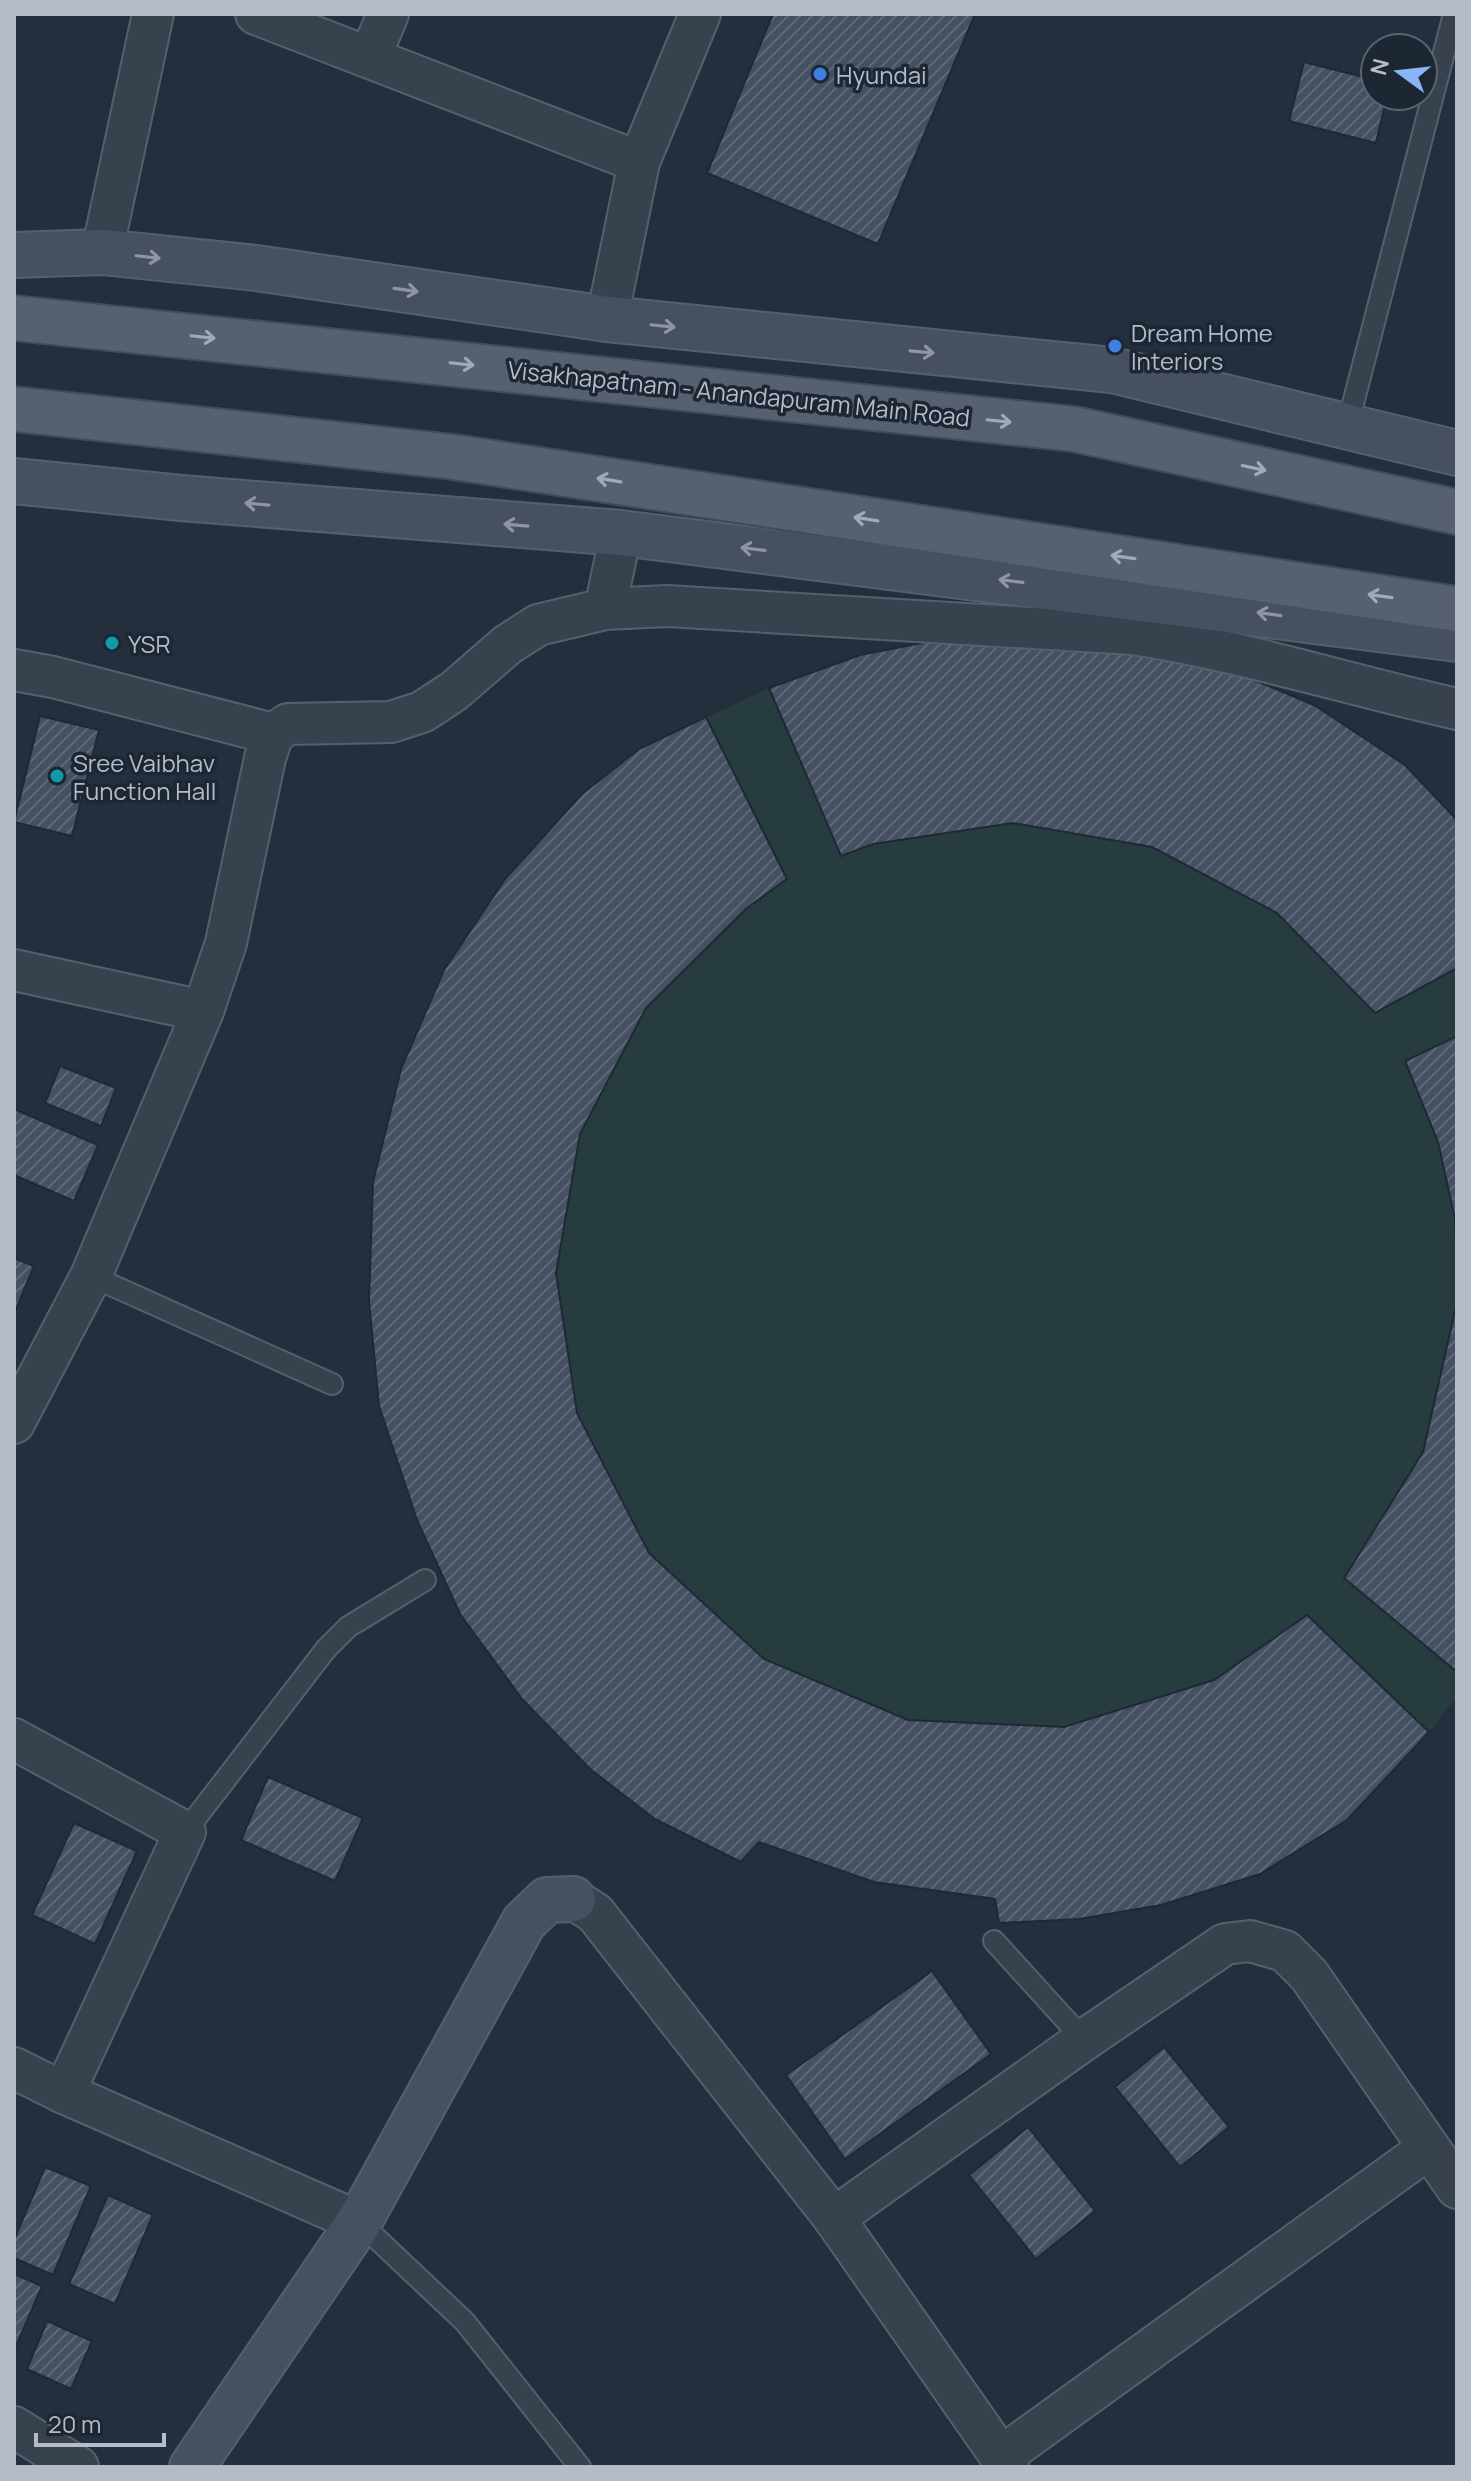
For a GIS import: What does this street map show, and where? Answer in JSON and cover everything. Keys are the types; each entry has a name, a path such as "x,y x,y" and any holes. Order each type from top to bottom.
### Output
{"main road":[{"name":"Visakhapatnam - Anandapuram Main Road","path":"14,318 1074,429 1457,512"},
{"path":"14,409 454,457 1457,609"}],"street":[{"path":"102,252 153,14"},
{"path":"256,14 639,162"},
{"path":"370,57 388,14"},
{"path":"607,319 639,162 700,14"},
{"path":"14,255 102,252 256,268 607,319 1112,370 1457,453"},
{"path":"14,481 181,498 621,533 1457,639"},
{"path":"605,609 621,533"},
{"path":"14,1423 91,1276 203,1011 226,943 265,758 273,734 288,724 391,722 422,712 454,691 507,645 538,625 605,609 667,606 1133,634 1192,643 1457,709"},
{"path":"14,670 53,677 273,734"},
{"path":"14,970 203,1011"},
{"path":"14,1739 185,1832 64,2093"},
{"path":"192,2467 359,2222 524,1922 547,1900 573,1899 595,1913 834,2218 1004,2462 1429,2148"},
{"path":"834,2218 1225,1944 1250,1941 1285,1951 1309,1975 1457,2188"},
{"path":"14,2068 64,2093 359,2222"},
{"path":"14,2427 78,2467"}],"lane":[{"path":"1347,427 1454,14"},
{"path":"91,1276 332,1384"},
{"path":"185,1832 326,1649 348,1627 425,1580"},
{"path":"994,1941 1084,2040"},
{"path":"359,2222 465,2322 580,2467"}],"green space":[{"path":"988,630 1209,661 1314,705 1405,765 1457,820 1457,1697 1429,1732 1347,1820 1260,1874 1161,1905 1079,1919 999,1923 995,1899 874,1882 759,1843 741,1862 655,1819 522,1699 460,1614 417,1520 379,1406 369,1301 373,1183 401,1069 444,970 639,749 769,688 860,655"}],"building":[{"path":"773,14 975,14 878,244 707,173"},
{"path":"1304,62 1359,76 1359,112 1383,112 1376,143 1289,121"},
{"path":"988,630 1209,661 1314,705 1405,765 1457,820 1457,968 1375,1013 1277,913 1152,847 1013,823 873,844 841,856 769,688 860,655"},
{"name":"Sree Vaibhav Function Hall","path":"40,716 99,730 72,836 14,822"},
{"path":"706,717 787,879 747,908 646,1008 580,1134 556,1273 577,1413 649,1553 764,1659 908,1720 1064,1727 1214,1680 1307,1615 1429,1732 1347,1820 1260,1874 1161,1905 1079,1919 999,1923 995,1899 874,1882 759,1842 741,1862 655,1819 590,1769 522,1699 460,1614 417,1520 379,1406 369,1301 373,1182 401,1069 444,970 505,879 582,794 639,749"},
{"path":"1457,1036 1457,1271 1455,1219 1438,1142 1405,1061"},
{"path":"60,1066 116,1088 101,1126 45,1103"},
{"path":"14,1109 98,1145 74,1201 14,1175"},
{"path":"14,1258 34,1266 14,1314"},
{"path":"1457,1302 1457,1672 1344,1578 1423,1452"},
{"path":"268,1777 363,1818 335,1881 241,1840"},
{"path":"74,1823 137,1851 95,1944 32,1915"},
{"path":"932,1971 991,2054 845,2159 786,2075"},
{"path":"1164,2047 1229,2127 1180,2167 1115,2087"},
{"path":"1028,2127 1095,2211 1036,2259 969,2175"},
{"path":"45,2167 91,2186 53,2275 14,2258 14,2240"},
{"path":"108,2195 153,2215 115,2304 69,2284"},
{"path":"14,2274 42,2286 14,2351"},
{"path":"47,2321 92,2341 71,2389 27,2369"}],"place":[{"name":"Hyundai","path":"820,74"},
{"name":"Dream Home Interiors","path":"1115,346"},
{"name":"YSR","path":"112,643"},
{"name":"Sree Vaibhav Function Hall","path":"57,776"}]}
